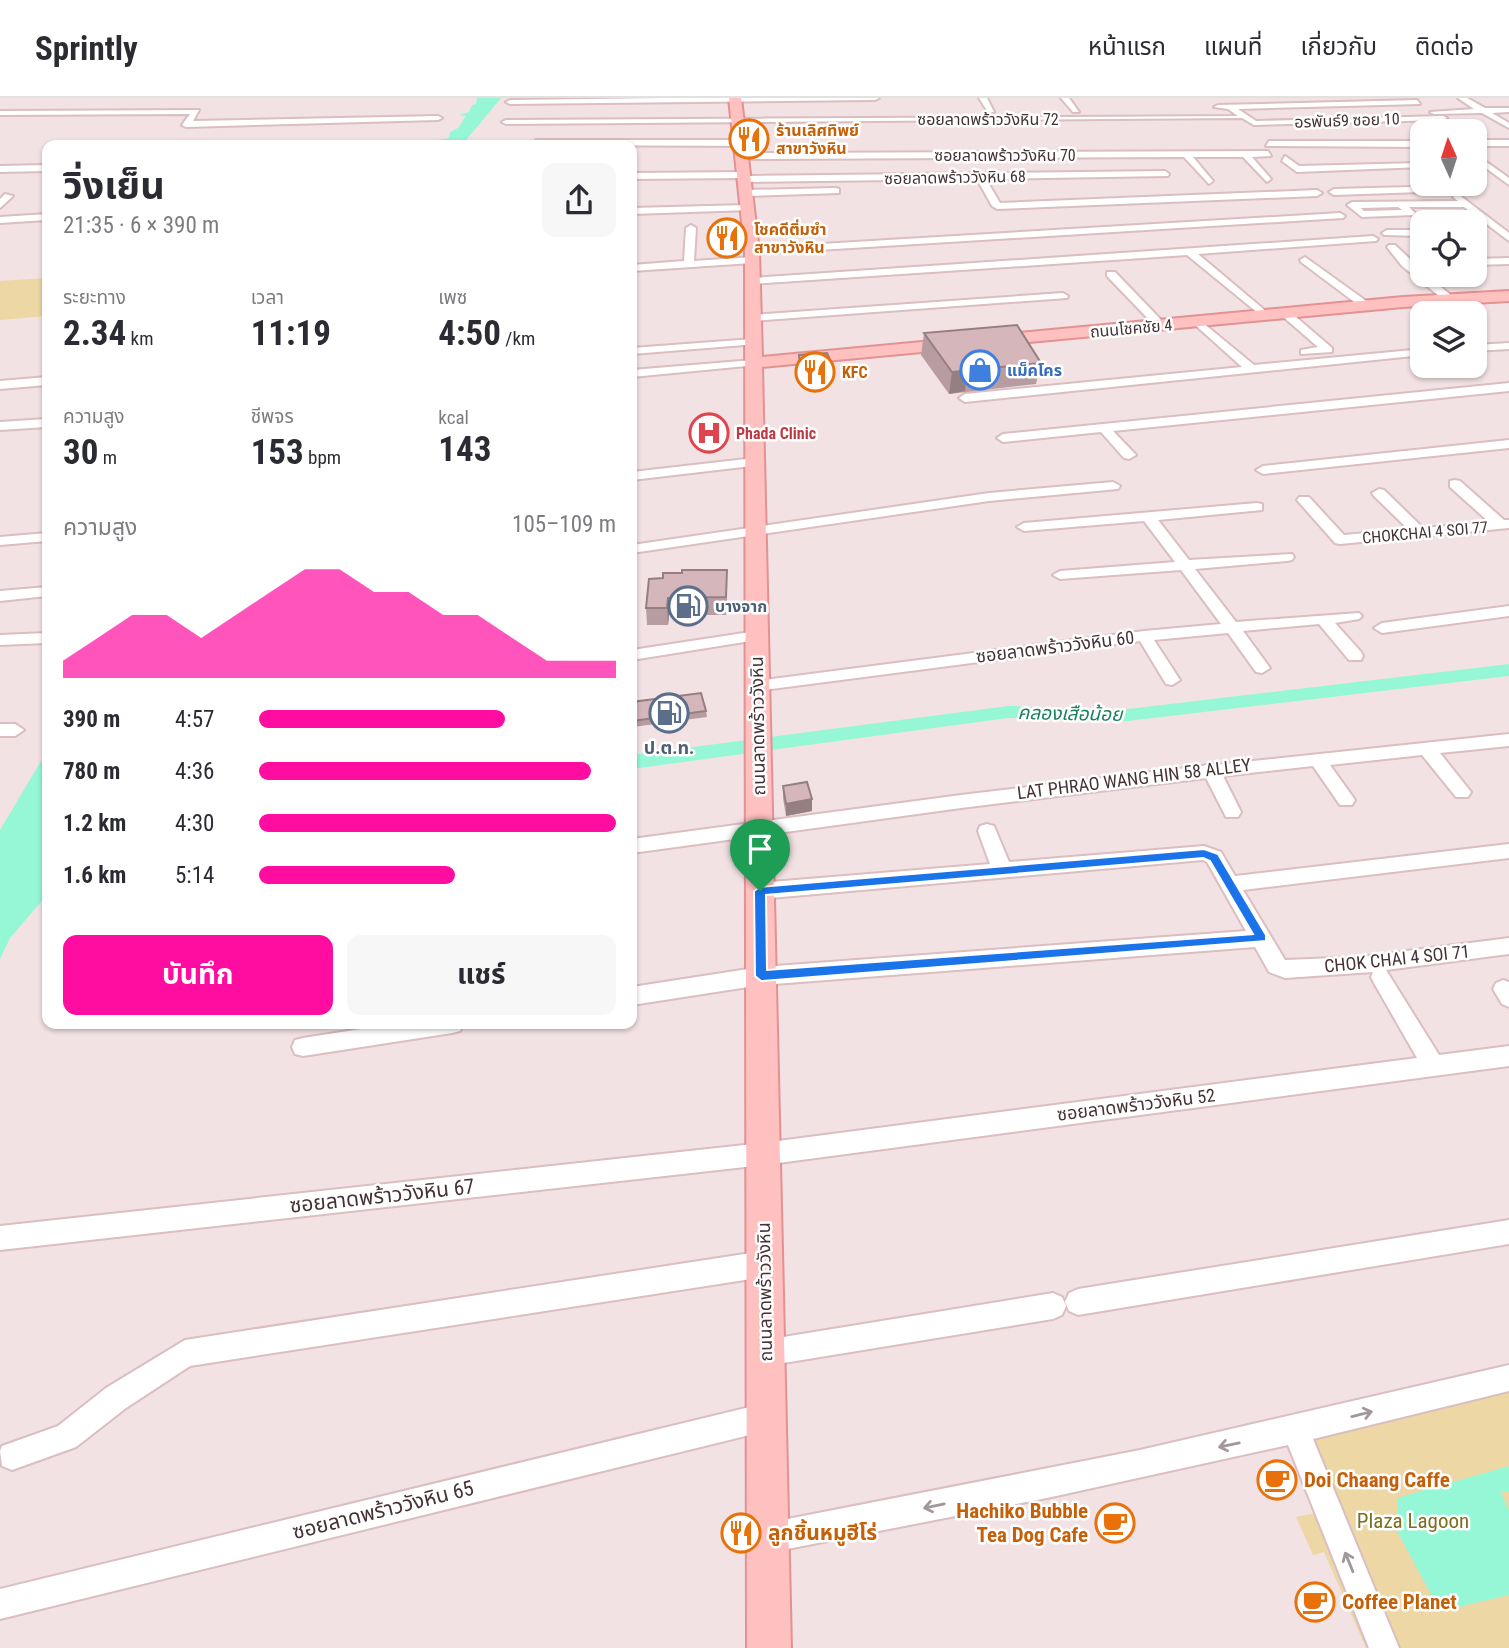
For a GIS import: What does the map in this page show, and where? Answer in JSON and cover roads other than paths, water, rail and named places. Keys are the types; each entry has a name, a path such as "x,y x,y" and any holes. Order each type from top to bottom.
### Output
{"main road":[{"name":"ถนนลาดพร้าววังหิน","path":"734,108 752,256 769,1648"},
{"name":"ถนนโชคชัย 4","path":"753,363 1448,298 1509,296"}],"street":[{"path":"373,98 383,100"},
{"path":"506,122 875,98"},
{"path":"983,98 991,110"},
{"path":"1065,98 1076,110"},
{"path":"1218,98 1229,106"},
{"path":"1462,98 1509,126"},
{"path":"1475,98 1509,118"},
{"path":"1201,107 1413,100"},
{"name":"อรพันธ์9 ซอย 10","path":"1229,106 1251,122 1447,120 1413,100"},
{"path":"510,102 734,108"},
{"path":"139,111 146,105"},
{"name":"ซอยลาดพร้าววังหิน 72","path":"734,108 1238,118"},
{"path":"1039,110 1131,108"},
{"path":"921,111 1028,110"},
{"path":"1434,113 1509,110"},
{"path":"554,111 623,116 693,111"},
{"path":"0,113 196,112 186,125 438,118"},
{"path":"637,146 741,149 767,143"},
{"path":"1488,144 1509,143"},
{"path":"1390,144 1400,151"},
{"name":"ซอยลาดพร้าววังหิน 70","path":"741,149 1244,154 1269,149 1410,144"},
{"path":"1186,154 1209,181"},
{"path":"1244,154 1267,179"},
{"path":"1285,159 1297,169 1410,168"},
{"path":"1488,166 1509,182"},
{"path":"0,171 42,168"},
{"path":"0,171 42,173"},
{"name":"ซอยลาดพร้าววังหิน 68","path":"746,194 980,176 1165,174"},
{"path":"980,176 997,206 1317,192"},
{"path":"637,177 746,194"},
{"path":"1334,192 1410,189"},
{"path":"637,210 746,194 842,191"},
{"path":"679,215 746,194"},
{"path":"0,205 8,196"},
{"path":"1456,196 1505,235"},
{"path":"1400,204 1410,213 1364,214 1352,205 1400,204 1466,204"},
{"path":"637,268 752,256 1340,216"},
{"path":"0,220 42,217"},
{"path":"689,264 691,228"},
{"path":"1488,232 1505,235"},
{"path":"1387,233 1410,233"},
{"path":"752,281 1373,239"},
{"path":"1392,247 1448,298"},
{"path":"1191,253 1264,315"},
{"path":"1305,260 1365,306"},
{"path":"1487,262 1509,261"},
{"path":"1111,274 1160,325"},
{"path":"753,318 1063,296"},
{"path":"1285,313 1328,349 1297,352"},
{"path":"1198,321 1250,368"},
{"path":"637,351 753,342"},
{"path":"1487,347 1509,346"},
{"path":"965,398 1410,353"},
{"path":"637,374 753,363"},
{"path":"0,385 42,381"},
{"path":"1003,438 1509,387"},
{"path":"0,426 42,423"},
{"path":"1104,427 1129,455"},
{"path":"1263,470 1509,444"},
{"path":"637,475 755,462"},
{"path":"1455,484 1505,525"},
{"path":"637,548 989,497 1113,486"},
{"path":"1379,493 1421,534"},
{"path":"1304,500 1340,540"},
{"path":"1024,527 1257,507"},
{"path":"1148,516 1262,668"},
{"name":"CHOKCHAI 4 SOI 77","path":"1340,540 1505,525"},
{"path":"0,541 42,537"},
{"path":"1060,575 1287,557"},
{"path":"0,596 42,592"},
{"path":"1382,628 1509,611"},
{"name":"ซอยลาดพร้าววังหิน 60","path":"757,686 1144,636 1353,616"},
{"path":"1322,619 1355,656"},
{"path":"637,654 757,636"},
{"path":"1144,636 1172,680"},
{"path":"0,640 42,638"},
{"name":"LAT PHRAO WANG HIN 58 ALLEY","path":"637,845 1210,769 1509,740"},
{"path":"1426,748 1462,792"},
{"path":"1317,759 1346,800"},
{"path":"1210,769 1232,811"},
{"path":"987,831 1002,870"},
{"path":"1232,884 1509,851"},
{"path":"637,995 761,976 1262,938 1232,884 1214,858 1204,853 760,891"},
{"name":"CHOK CHAI 4 SOI 71","path":"1262,938 1276,966 1285,969 1360,965 1509,946"},
{"path":"1381,977 1433,1066"},
{"path":"303,1047 420,1029"},
{"name":"ซอยลาดพร้าววังหิน 52","path":"763,1154 1509,1056"},
{"name":"ซอยลาดพร้าววังหิน 67","path":"0,1237 763,1154"},
{"path":"765,1353 1509,1232"},
{"path":"12,1456 66,1437 116,1398 185,1353 764,1264"},
{"path":"767,1538 1296,1431 1509,1378"},
{"name":"ซอยลาดพร้าววังหิน 65","path":"0,1604 766,1417"},
{"path":"1296,1431 1384,1648"}],"waterway":[{"name":"คลองเสือน้อย","path":"637,761 1008,712 1119,716 1509,670"}],"place":[{"name":"ร้านเลิศทิพย์ สาขาวังหิน","path":"749,139"},
{"name":"โชคดีติ่มซำ สาขาวังหิน","path":"727,238"},
{"name":"แม็คโคร","path":"980,370"},
{"name":"KFC","path":"815,372"},
{"name":"Phada Clinic","path":"709,433"},
{"name":"บางจาก","path":"688,606"},
{"name":"ป.ต.ท.","path":"669,713"},
{"name":"Doi Chaang Caffe","path":"1277,1480"},
{"name":"Hachiko Bubble Tea Dog Cafe","path":"1115,1523"},
{"name":"ลูกชิ้นหมูฮีโร่","path":"741,1533"},
{"name":"Coffee Planet","path":"1315,1602"}],"park label":[{"name":"Plaza Lagoon","path":"1413,1521"}]}
